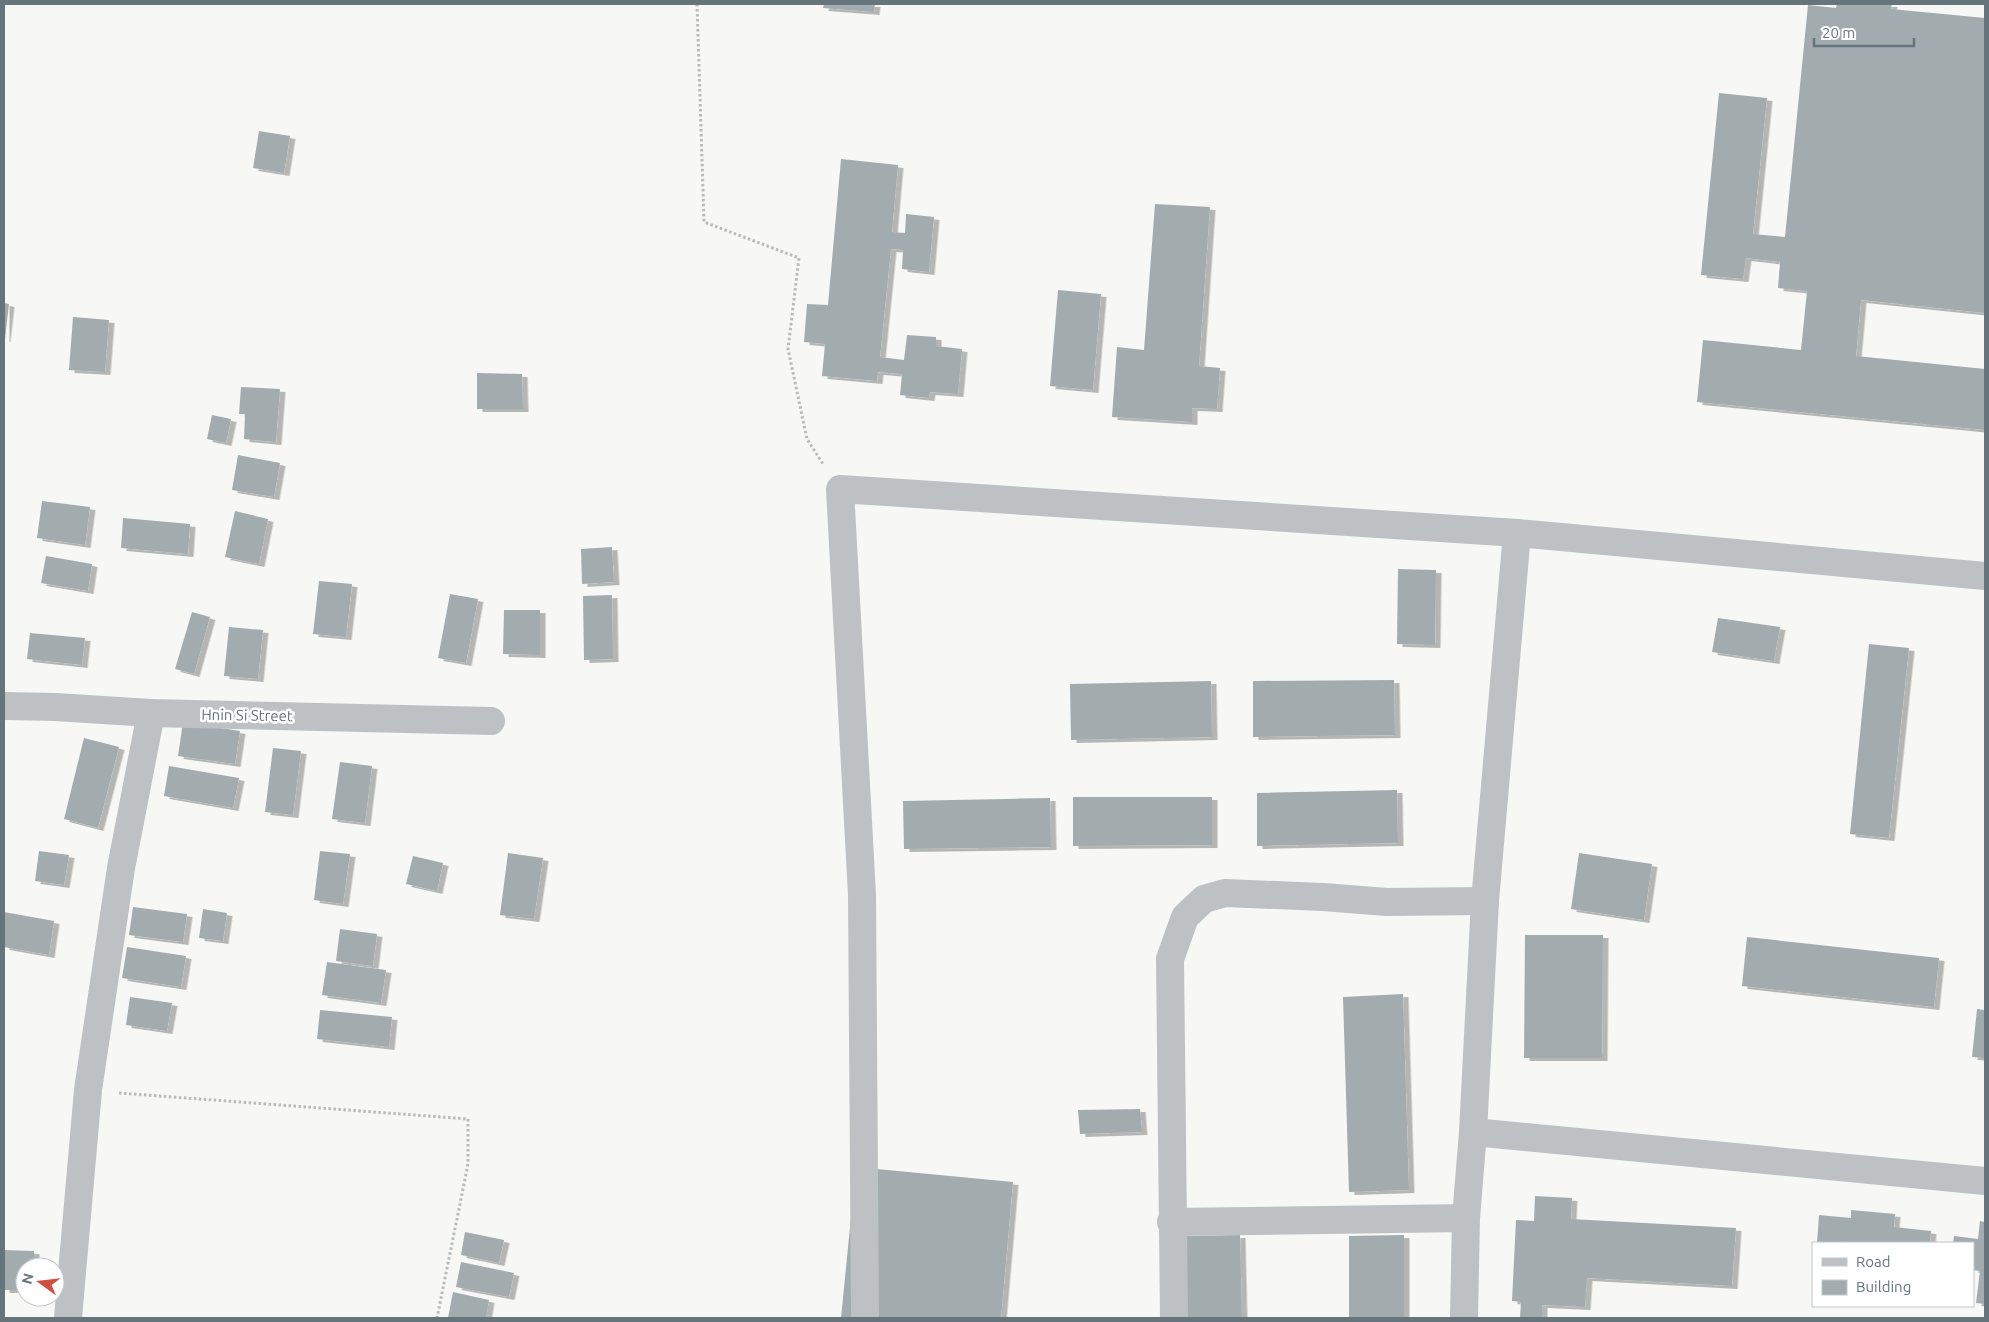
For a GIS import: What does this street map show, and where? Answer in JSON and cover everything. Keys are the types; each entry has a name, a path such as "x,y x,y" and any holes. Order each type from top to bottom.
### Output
{"street":[{"path":"865,1318 862,895 840,489 1517,533 1985,576"},
{"path":"1464,1318 1466,1218 1473,1132 1485,901 1517,533"},
{"name":"Hnin Si Street","path":"4,706 151,713 491,721"},
{"path":"68,1318 88,1090 122,868 151,713"},
{"path":"1174,1318 1170,959 1185,917 1204,899 1225,893 1387,902 1485,901"},
{"path":"1473,1132 1985,1181"},
{"path":"1172,1222 1466,1218"}],"path":[{"path":"698,4 704,222 799,258 788,349 807,439 840,489"},
{"path":"88,1090 468,1119 468,1164 437,1318"}],"building":[{"path":"824,4 875,4 874,12 823,8"},
{"path":"1837,4 1892,4 1891,9 1985,18 1985,313 1861,300 1856,356 1985,369 1985,430 1697,402 1703,340 1801,350 1807,291 1778,288 1780,262 1746,258 1743,279 1701,275 1719,93 1767,98 1753,234 1785,237 1808,5 1836,8"},
{"path":"259,131 290,136 284,173 253,168"},
{"path":"841,159 898,165 892,232 905,233 906,214 934,217 929,272 902,269 903,250 891,249 880,357 904,360 907,335 936,337 936,346 962,349 958,394 930,392 929,398 900,395 902,374 878,372 877,381 822,376 825,344 804,342 807,304 828,305"},
{"path":"1155,204 1210,207 1199,366 1220,368 1217,409 1192,408 1192,422 1112,417 1117,347 1144,350"},
{"path":"1058,290 1101,294 1093,390 1050,386"},
{"path":"4,303 9,304 5,339 4,339"},
{"path":"73,317 109,320 105,372 69,370"},
{"path":"477,373 522,374 523,409 477,409"},
{"path":"241,387 280,389 276,442 244,439 245,414 239,414"},
{"path":"212,415 231,419 226,443 207,439"},
{"path":"238,455 280,463 274,497 232,490"},
{"path":"42,501 90,507 85,545 37,538"},
{"path":"235,511 268,519 259,564 225,557"},
{"path":"123,518 190,524 188,554 121,548"},
{"path":"612,547 614,582 582,584 581,549"},
{"path":"46,556 92,564 88,591 41,583"},
{"path":"1398,569 1436,570 1435,645 1397,644"},
{"path":"319,581 352,584 346,637 313,634"},
{"path":"450,594 478,599 466,663 438,658"},
{"path":"612,595 613,659 584,660 583,596"},
{"path":"504,610 540,610 540,655 503,654"},
{"path":"192,612 210,617 194,674 175,669"},
{"path":"1718,618 1780,627 1774,661 1712,652"},
{"path":"229,627 263,630 258,679 224,676"},
{"path":"30,633 85,638 82,665 27,659"},
{"path":"1869,644 1909,648 1889,838 1850,834"},
{"path":"1394,680 1395,735 1253,737 1253,681"},
{"path":"1211,681 1212,737 1071,740 1070,684"},
{"path":"183,722 240,731 235,764 178,756"},
{"path":"84,738 119,747 98,828 64,819"},
{"path":"273,748 301,751 293,815 265,812"},
{"path":"340,762 372,766 365,823 332,819"},
{"path":"169,766 239,778 233,808 164,796"},
{"path":"1397,790 1398,843 1257,846 1257,793"},
{"path":"1073,797 1212,797 1212,845 1073,846"},
{"path":"1050,798 1051,847 904,849 903,801"},
{"path":"39,851 69,855 64,885 35,881"},
{"path":"320,851 350,854 343,904 314,900"},
{"path":"508,853 543,858 534,919 500,915"},
{"path":"1579,853 1652,864 1644,920 1571,909"},
{"path":"413,856 443,863 437,891 406,884"},
{"path":"133,907 187,914 183,942 129,935"},
{"path":"203,909 227,913 223,941 199,938"},
{"path":"4,912 54,921 49,955 4,947"},
{"path":"340,929 377,934 373,966 336,961"},
{"path":"1525,935 1603,935 1602,1058 1524,1058"},
{"path":"1747,937 1939,958 1934,1007 1742,986"},
{"path":"127,947 186,956 181,987 122,978"},
{"path":"327,962 386,970 381,1003 322,995"},
{"path":"1403,994 1409,1190 1349,1192 1343,997"},
{"path":"130,997 172,1003 167,1031 126,1025"},
{"path":"1977,1009 1985,1010 1985,1058 1972,1057"},
{"path":"320,1010 392,1017 389,1047 317,1039"},
{"path":"1140,1109 1142,1132 1080,1134 1078,1110"},
{"path":"856,1167 1013,1182 1001,1318 841,1318"},
{"path":"1535,1196 1572,1198 1571,1219 1736,1228 1732,1286 1587,1278 1585,1307 1542,1305 1542,1318 1520,1318 1521,1302 1512,1301 1516,1220 1534,1221"},
{"path":"1851,1210 1895,1214 1894,1227 1931,1231 1930,1242 1817,1242 1819,1215 1851,1218"},
{"path":"1980,1221 1985,1222 1985,1304 1976,1303 1980,1271 1974,1270 1974,1242 1953,1242 1954,1236 1978,1239"},
{"path":"465,1232 504,1240 499,1263 461,1255"},
{"path":"1240,1235 1242,1318 1185,1318 1183,1236"},
{"path":"1404,1235 1404,1318 1349,1318 1349,1236"},
{"path":"4,1250 34,1251 34,1257 15,1257 15,1290 4,1290"},
{"path":"461,1262 514,1273 509,1297 456,1287"},
{"path":"453,1292 489,1300 486,1318 448,1318"}]}
